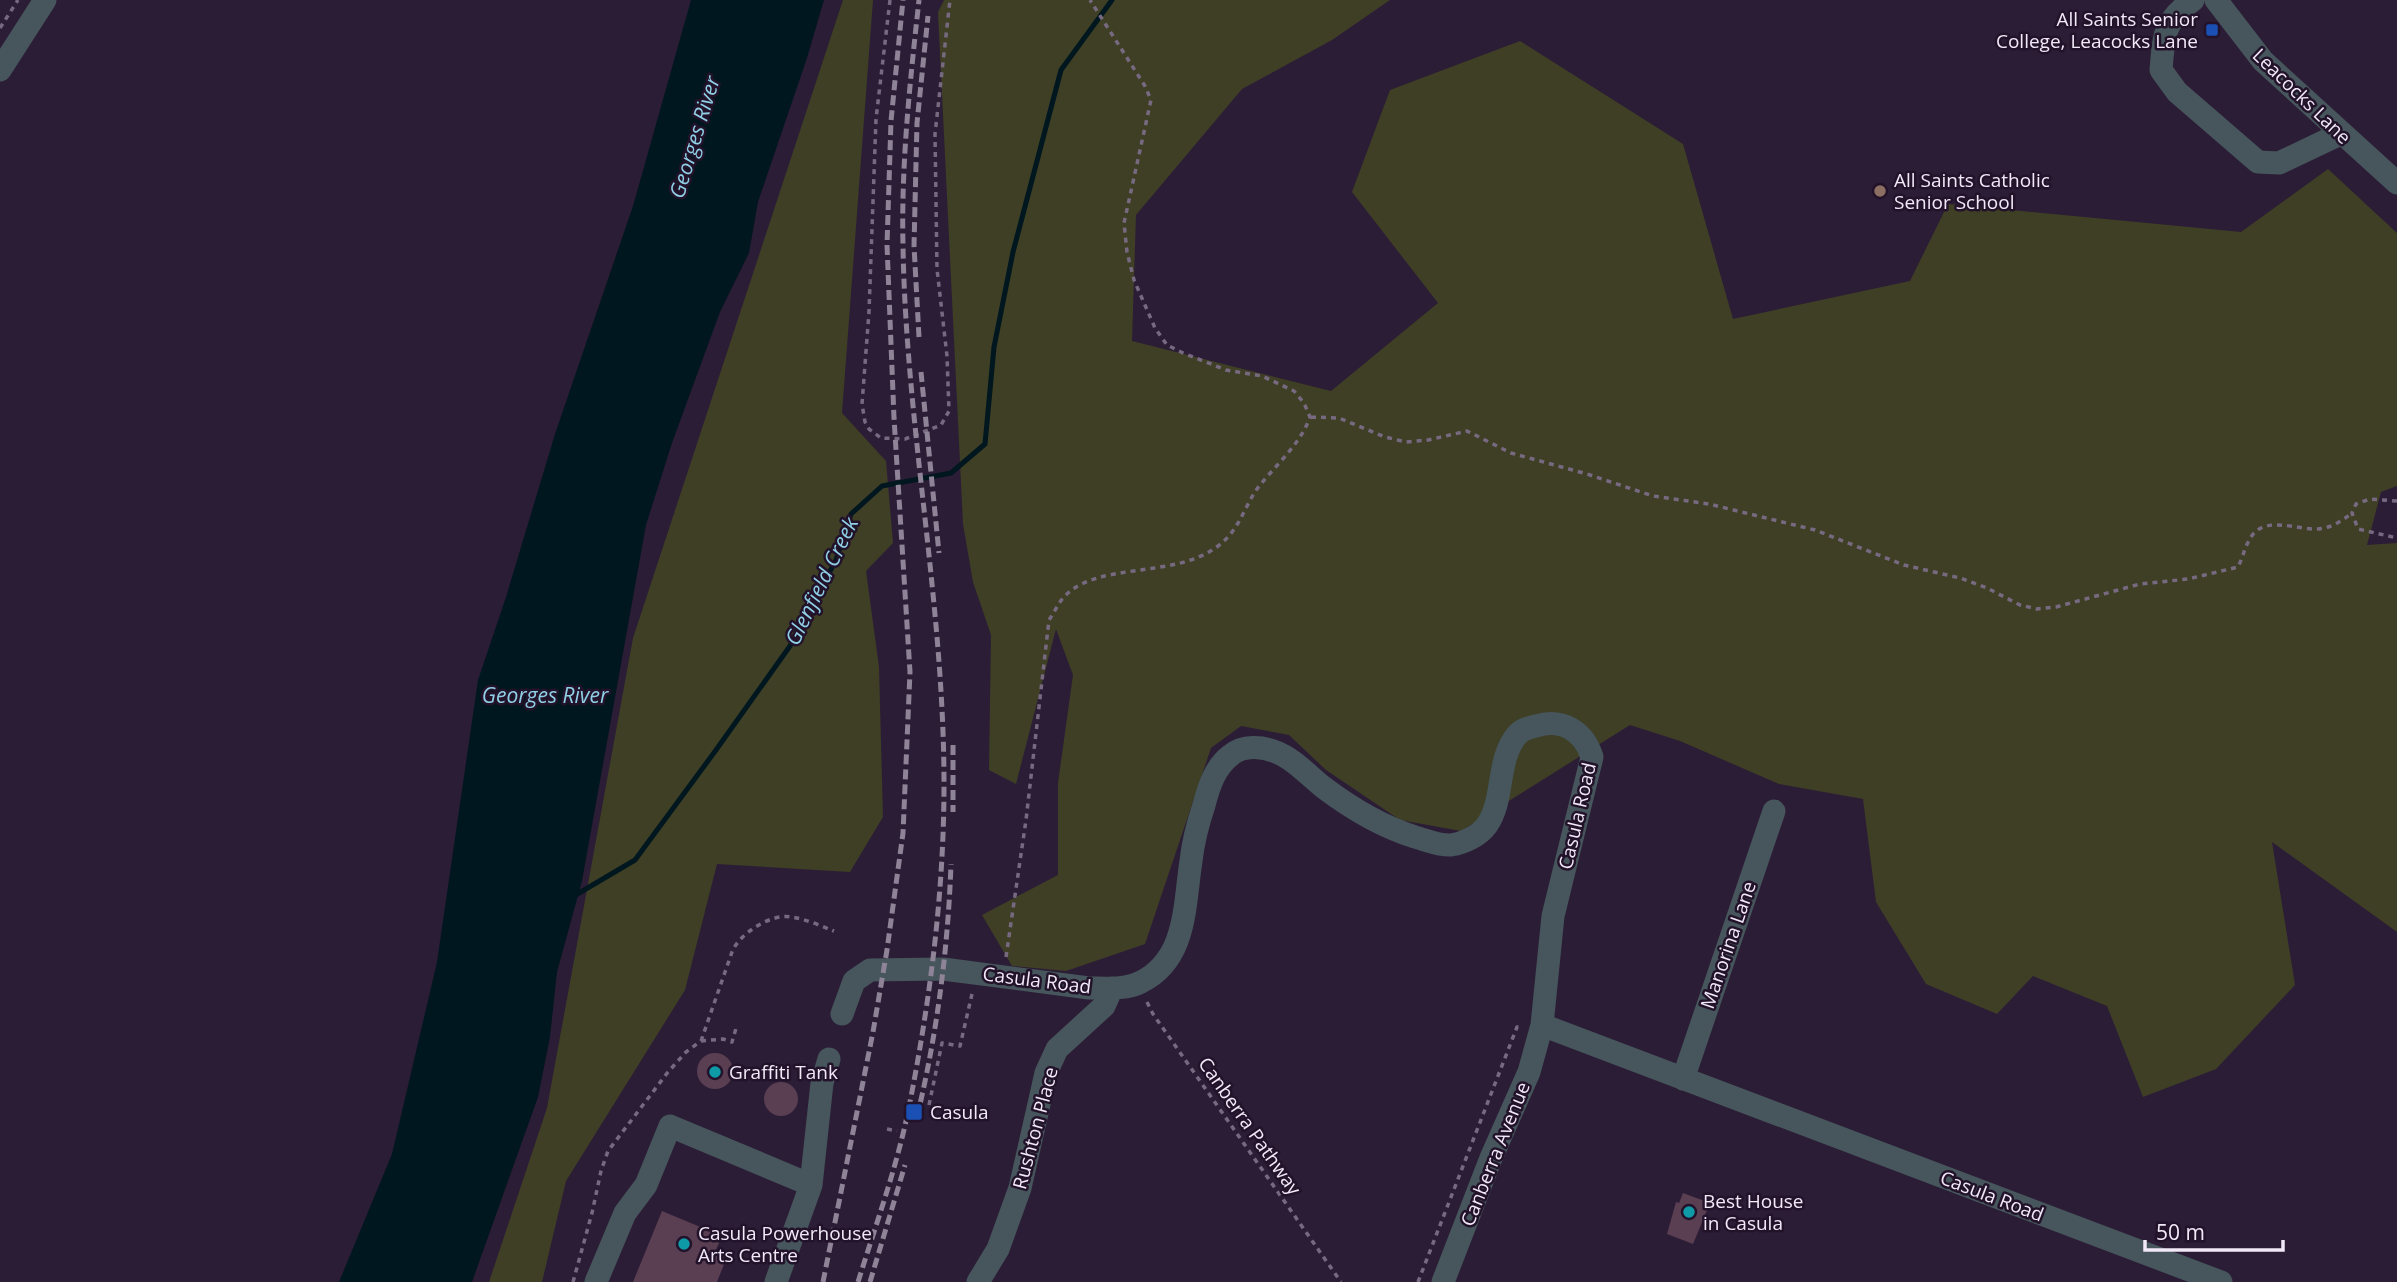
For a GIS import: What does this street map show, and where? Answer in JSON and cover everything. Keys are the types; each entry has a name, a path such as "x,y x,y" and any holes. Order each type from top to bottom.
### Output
{"street":[{"path":"0,70 45,0"},
{"path":"2193,0 2171,17 2163,42 2161,70 2177,92 2258,162 2279,163 2340,134"},
{"name":"Leacocks Lane","path":"2216,0 2263,61 2340,134 2397,183"},
{"name":"Casula Road","path":"842,1014 854,981 870,970 932,969 967,979 1089,988 1139,984 1158,971 1181,935 1191,861 1204,803 1214,773 1233,753 1251,748 1276,752 1292,760 1339,799 1372,821 1394,831 1448,846 1475,836 1486,826 1493,812 1505,762 1515,738 1522,730 1558,723 1579,732 1588,743 1592,757 1552,916 1542,1024 2221,1282"},
{"name":"Manorina Lane","path":"1683,1079 1773,811"},
{"name":"Rushton Place","path":"978,1282 998,1248 1020,1188 1046,1073 1057,1049 1104,1006 1112,988"},
{"name":"Canberra Avenue","path":"1444,1282 1491,1158 1529,1072 1542,1024"},
{"path":"776,1282 811,1185 821,1090 828,1059"},
{"path":"596,1282 625,1213 646,1185 670,1126 811,1185"}],"path":[{"path":"0,28 18,0"},
{"path":"890,0 876,118 869,312 862,404 869,429 881,438 905,439 941,425 949,411 947,356 937,269 935,134 950,0"},
{"path":"1092,2 1145,86 1150,100 1124,223 1134,280 1154,328 1167,345 1183,353 1226,370 1262,376 1294,391 1310,416"},
{"path":"1310,416 1339,418 1385,437 1406,442 1467,431 1486,439 1499,449 1653,496 1709,504 1815,530 1904,565 1987,587 2021,605 2037,609 2056,607 2140,584 2220,573 2238,567 2251,537 2262,526 2320,529 2338,523 2352,513 2356,504 2370,499 2397,501"},
{"path":"1004,960 1008,950 1026,820 1049,621 1064,597 1081,585 1104,576 1175,566 1200,558 1219,546 1244,516 1257,489 1298,439 1310,416"},
{"path":"2352,513 2358,529 2397,538"},
{"path":"701,1041 732,952 745,933 786,916 834,931"},
{"path":"929,1105 942,1043 960,1046 967,979"},
{"name":"Canberra Pathway","path":"1139,984 1153,1014 1341,1282"},
{"path":"573,1282 608,1151 686,1052 701,1041 723,1039 732,1042 737,1025"},
{"path":"887,1129 897,1131"}],"green space":[{"path":"843,0 873,0 842,413 886,461 893,543 866,571 879,667 883,817 850,872 717,864 685,990 566,1181 542,1282 489,1282 547,1108 633,638"},
{"path":"944,0 1390,0 1332,40 1242,89 1136,215 1132,341 1331,391 1438,303 1352,192 1390,90 1520,41 1683,144 1733,319 1910,281 1948,204 2241,232 2328,169 2397,233 2397,486 2381,492 2367,545 2397,543 2397,932 2272,842 2295,985 2216,1069 2143,1097 2107,1006 2033,976 1997,1014 1926,984 1876,902 1863,799 1779,784 1680,741 1630,725 1461,831 1400,820 1326,770 1289,735 1241,726 1211,748 1145,944 1066,971 1012,966 982,915 1058,875 1058,783 1073,675 1056,629 1016,784 989,770 991,635 973,582 963,524 938,12"}],"water":[{"name":"Georges River","path":"691,0 824,0 758,202 749,253 720,312 672,443 646,525 582,881 557,972 550,1037 538,1097 472,1282 339,1282 392,1154 437,962 478,680 555,434 633,206"}],"building":[{"name":"Graffiti Tank","path":"715,1053 728,1058 733,1071 728,1084 715,1089 702,1084 697,1071 702,1058"},
{"name":"Graffiti Tank","path":"781,1082 793,1087 798,1099 793,1111 781,1116 769,1111 764,1099 769,1087"},
{"name":"Best House in Casula","path":"1683,1193 1710,1203 1693,1244 1667,1234 1676,1202 1679,1203"},
{"name":"Casula Powerhouse Arts Centre","path":"662,1211 722,1236 715,1252 727,1257 717,1282 633,1282"}],"waterway":[{"name":"Glenfield Creek","path":"574,896 635,860 716,750 790,646 836,560 851,514 882,486 951,473 985,444 994,347 1013,252 1061,70 1112,0"}],"railway":[{"path":"823,1282 873,1032 903,833 910,672 894,418 887,245 891,121 903,0"},
{"path":"858,1282 892,1173 909,1107 929,987 943,825 944,784 938,649 911,381 903,246 909,92 919,0"},
{"path":"919,337 914,246 917,123 928,16"},
{"path":"921,372 939,553"},
{"path":"953,745 953,812"},
{"path":"917,1117 940,991 951,864"},
{"path":"870,1282 905,1165"}],"place":[{"name":"All Saints Senior College, Leacocks Lane","path":"2212,30"},
{"name":"All Saints Catholic Senior School","path":"1880,191"},
{"name":"Graffiti Tank","path":"715,1072"},
{"name":"Casula","path":"914,1112"},
{"name":"Best House in Casula","path":"1689,1212"},
{"name":"Casula Powerhouse Arts Centre","path":"684,1244"}]}
